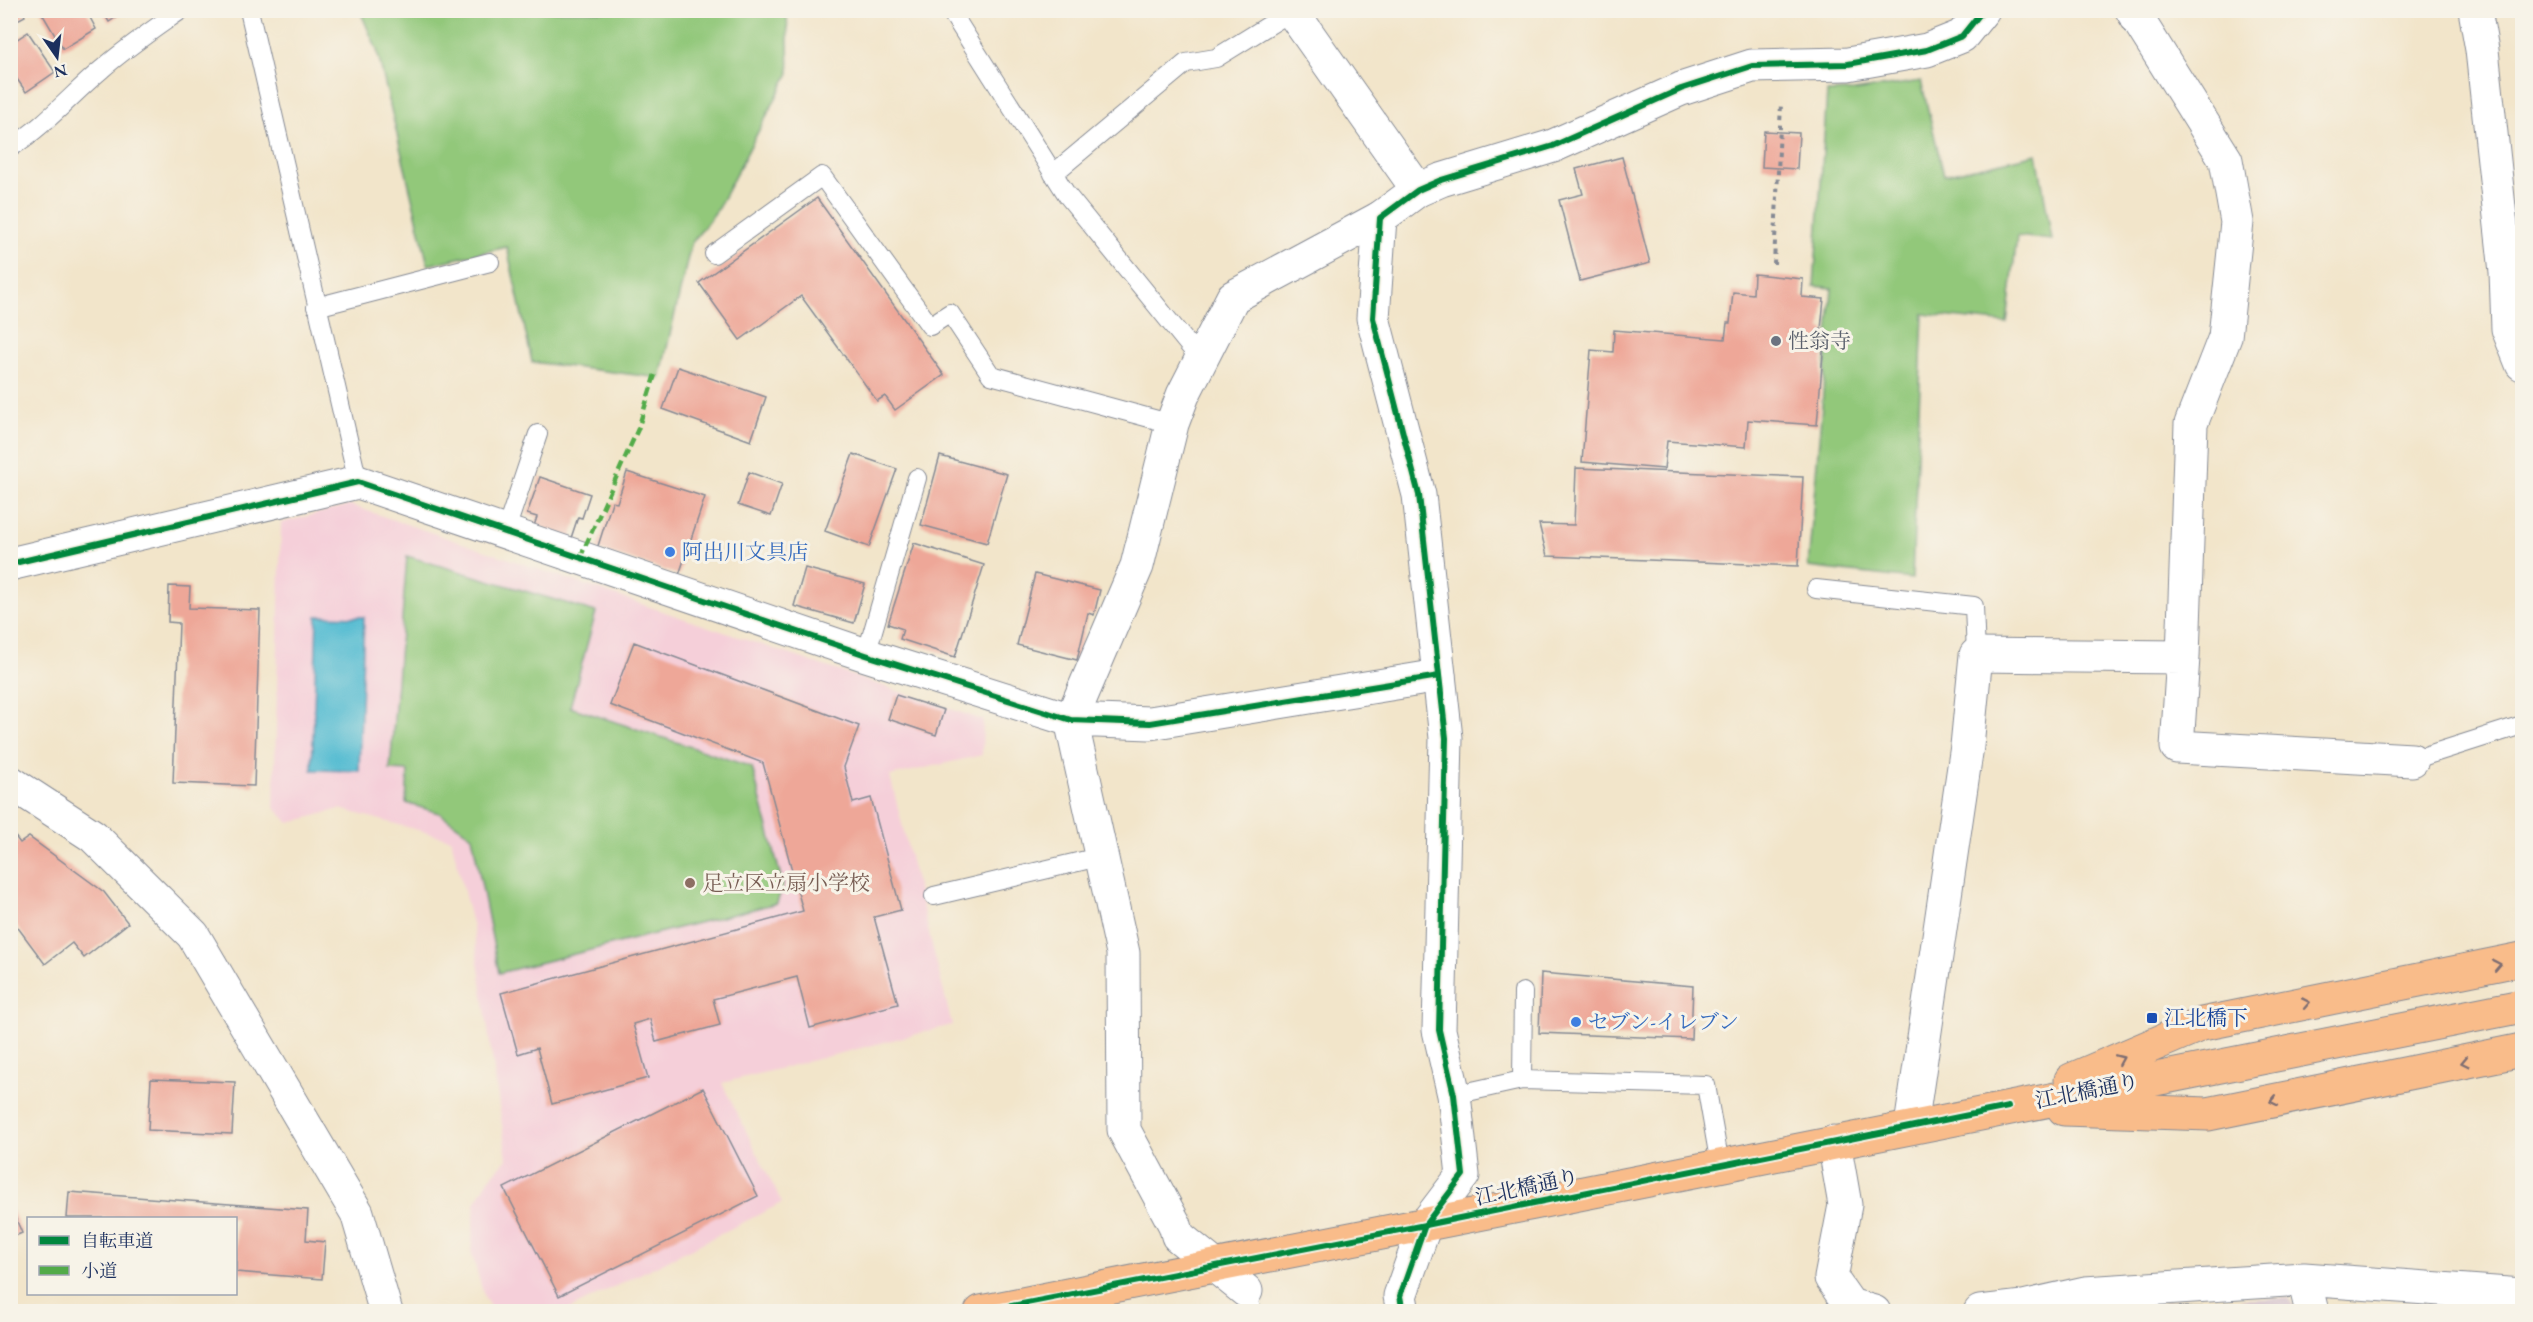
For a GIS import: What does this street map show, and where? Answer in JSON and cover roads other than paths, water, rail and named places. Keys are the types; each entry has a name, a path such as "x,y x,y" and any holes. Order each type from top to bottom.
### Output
{"main road":[{"path":"2008,1107 2202,1024 2523,959"},
{"name":"江北橋通り","path":"981,1311 2523,1006"},
{"path":"2008,1107 2208,1114 2523,1050"}],"street":[{"path":"1249,1301 1216,1266 1178,1236 1175,1225 1124,1130 1123,952 1071,720 1137,566 1172,424 1200,359 1233,297 1380,218 1418,190 1441,180 1553,146 1681,89 1752,66 1848,64 1927,50 1962,36 1983,10"},
{"path":"2132,10 2226,160 2237,222 2225,337 2191,424 2177,747 2412,760"},
{"path":"2475,10 2514,271 2508,329 2523,364"},
{"path":"1291,11 1418,190"},
{"path":"1380,218 1373,318 1419,495 1446,738 1439,1030 1454,1095 1462,1175 1425,1225 1400,1296 1403,1311"},
{"path":"10,564 358,482 866,655 1071,720 1150,723 1439,676"},
{"path":"1911,1126 1967,746 1976,655 2182,657"},
{"path":"10,782 93,836 193,935 357,1212 386,1311"},
{"path":"1834,1142 1845,1205 1831,1278 1850,1305 1874,1311"},
{"path":"1980,1311 2056,1305 2085,1293 2304,1279 2523,1295"},
{"path":"2304,1279 2312,1311"}],"lane":[{"path":"10,148 32,134 102,69 181,10"},
{"path":"249,10 358,482"},
{"path":"950,10 1066,195 1200,359"},
{"path":"1053,174 1186,63 1216,58 1291,11"},
{"path":"714,254 822,176 930,326 950,313 991,375 1172,424"},
{"path":"316,307 490,261"},
{"path":"505,533 538,434"},
{"path":"866,655 917,478"},
{"path":"1816,589 1974,606 1976,655"},
{"path":"2412,760 2523,724"},
{"path":"934,896 1103,856"},
{"path":"1522,1080 1523,992"},
{"path":"1454,1095 1522,1080 1706,1085 1720,1165"}],"water":[{"path":"317,616 364,617 359,771 312,770"}],"place":[{"name":"性翁寺","path":"1776,341"},
{"name":"阿出川文具店","path":"670,552"},
{"name":"足立区立扇小学校","path":"690,883"},
{"name":"江北橋下","path":"2152,1018"},
{"name":"セブン-イレブン","path":"1576,1022"}]}
